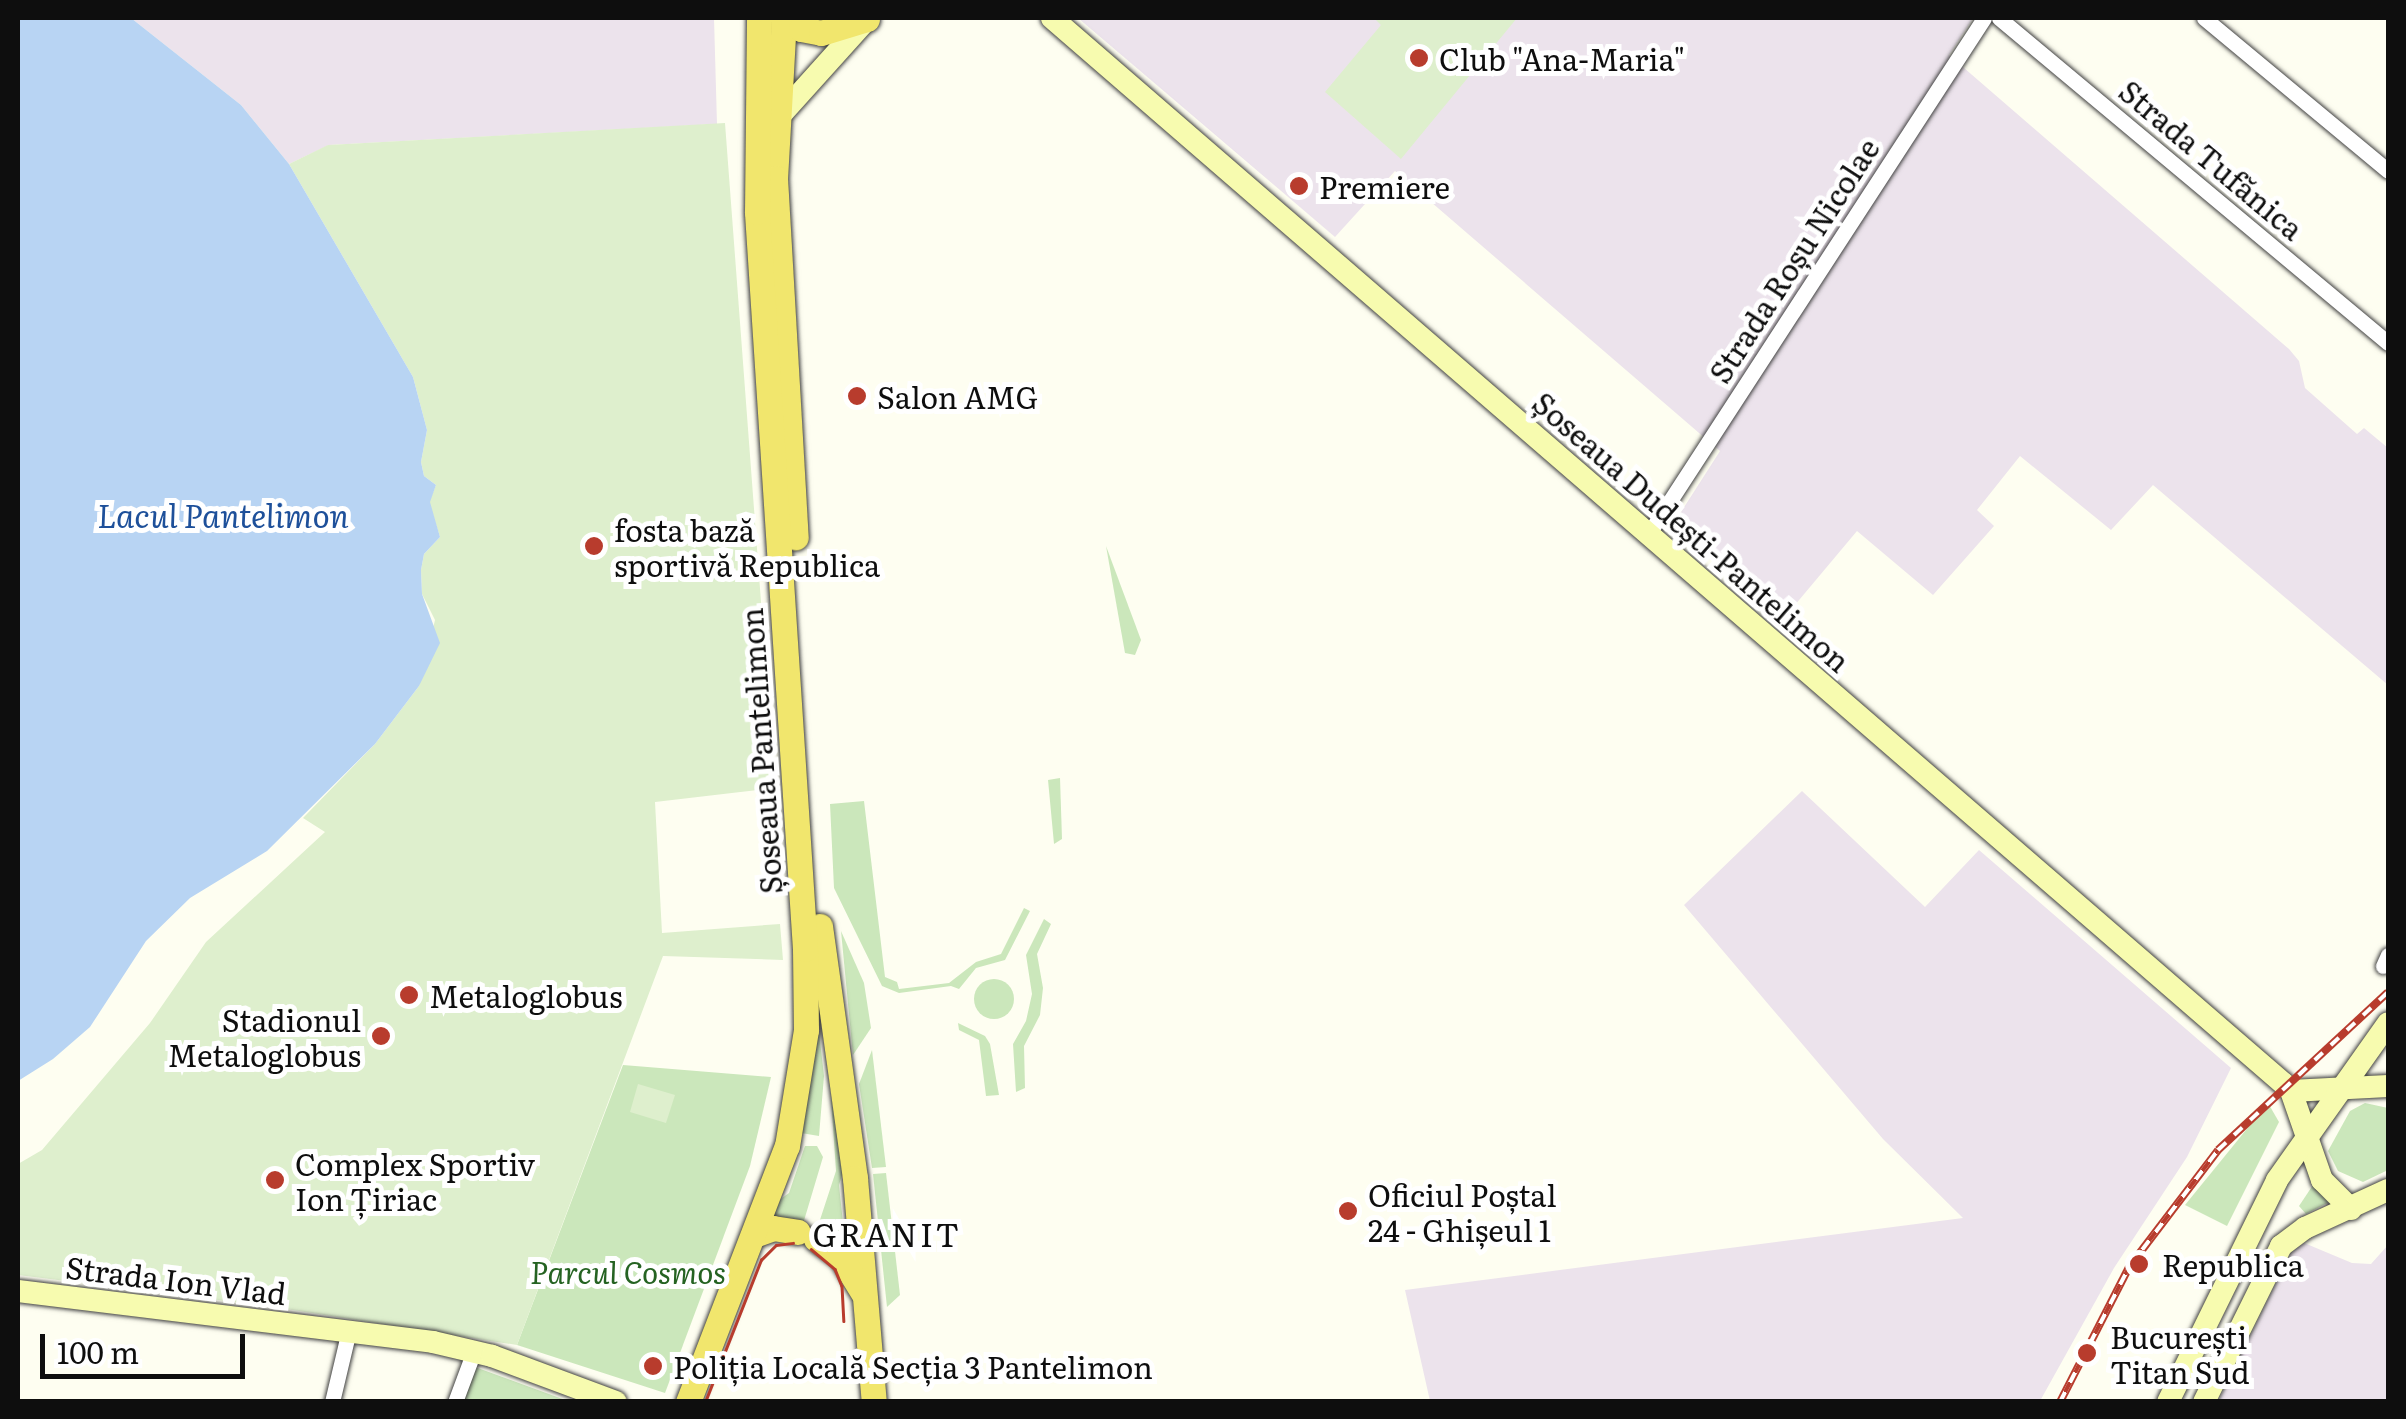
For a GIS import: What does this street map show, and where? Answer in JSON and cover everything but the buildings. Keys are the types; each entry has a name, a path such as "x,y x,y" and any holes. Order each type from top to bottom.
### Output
{"main road":[{"name":"Șoseaua Pantelimon","path":"688,1402 787,1146 804,1060 806,992 756,150 759,18"},
{"name":"Șoseaua Pantelimon","path":"787,18 778,119 778,258 818,896 868,1302 874,1400"},
{"path":"787,18 800,29 821,32 868,18"},
{"path":"756,150 778,119 757,99"},
{"path":"754,1235 773,1228 806,1236 841,1257 868,1302"}],"street":[{"path":"778,119 868,18"},
{"name":"Șoseaua Dudești-Pantelimon","path":"1052,18 2291,1091"},
{"name":"Strada Roșu Nicolae","path":"1648,533 1984,18"},
{"name":"Strada Tufănica","path":"1999,18 2388,343"},
{"path":"2204,18 2388,172"},
{"path":"2168,1402 2244,1240 2306,1136 2388,1023"},
{"path":"2352,1209 2322,1180 2291,1091 2388,1086"},
{"path":"2204,1402 2281,1246 2305,1228 2388,1190"},
{"name":"Strada Ion Vlad","path":"18,1291 349,1330 474,1350 616,1402"},
{"path":"332,1402 349,1330"},
{"path":"455,1402 474,1350"}],"shaded area":[{"path":"131,18 714,18 717,124 329,145 289,164 241,105"},
{"path":"1078,18 1973,18 1949,55 2289,349 2299,361 2305,388 2357,434 2364,428 2388,448 2388,685 2153,485 2111,530 2020,456 1977,510 1994,526 1933,595 1857,531 1784,618 1672,526 1720,451 1395,171 1335,237"},
{"path":"1802,791 1925,907 1979,850 2231,1068 2187,1157 2114,1268 2040,1401 1430,1401 1405,1290 1963,1218 1883,1139 1684,905"},
{"path":"2297,1240 2352,1263 2371,1264 2388,1245 2388,1401 2218,1402"}],"green space":[{"name":"Club \"Ana-Maria\"","path":"1374,18 1517,18 1401,159 1325,92 1381,25"},
{"path":"725,123 775,788 655,802 662,933 780,924 783,960 663,956 517,1345 267,1306 18,1275 18,1164 42,1150 150,1023 206,942 325,832 303,818 375,744 419,686 435,620 422,594 421,570 424,554 440,537 429,502 436,485 424,476 421,462 427,430 413,377 289,164 328,145"},
{"path":"1106,546 1141,640 1135,655 1125,653"},
{"path":"1060,778 1062,839 1054,844 1048,780"},
{"path":"864,801 885,977 897,982 899,989 949,983 976,962 1001,954 1024,908 1030,911 1005,960 976,968 959,989 951,986 899,993 882,986 834,888 830,804"},
{"path":"1044,919 1051,924 1037,954 1043,988 1040,1015 1024,1046 1025,1088 1016,1092 1013,1044 1026,1021 1032,994 1026,955"},
{"path":"841,931 864,983 871,1028 853,1055"},
{"path":"994,979 1008,985 1014,999 1008,1013 994,1019 980,1013 974,999 980,985"},
{"path":"816,1006 824,1076 819,1136 801,1133"},
{"path":"958,1023 985,1036 990,1044 999,1095 986,1096 979,1040 959,1030"},
{"path":"872,1050 886,1167 872,1168 859,1084"},
{"name":"Parcul Cosmos","path":"623,1065 771,1077 750,1166 665,1393 517,1345"},
{"path":"638,1084 675,1095 666,1123 630,1112"},
{"path":"831,1097 843,1172 839,1185 843,1223 833,1240 816,1232 836,1171"},
{"path":"2268,1103 2279,1122 2227,1226 2185,1205"},
{"path":"2365,1103 2388,1108 2388,1170 2363,1182 2338,1171 2328,1151 2350,1111"},
{"path":"805,1146 817,1146 823,1157 803,1224 772,1219 778,1201 789,1193"},
{"path":"886,1173 900,1295 887,1307 873,1174"},
{"path":"2315,1182 2331,1201 2306,1214 2299,1206"},
{"path":"475,1367 568,1401 462,1402"}],"water":[{"name":"Lacul Pantelimon","path":"18,18 131,18 241,105 289,164 413,377 427,430 421,462 424,476 436,485 430,502 440,537 424,554 422,594 440,643 419,686 375,744 267,851 190,898 146,941 90,1027 53,1059 18,1081"}],"tram line":[{"path":"705,1402 761,1260 776,1245 793,1243"},
{"path":"811,1249 835,1269 842,1286 844,1321"}],"railway":[{"path":"2060,1402 2129,1267 2218,1150 2388,992"}],"place":[{"name":"Club \"Ana-Maria\"","path":"1419,58"},
{"name":"Premiere","path":"1299,186"},
{"name":"Salon AMG","path":"857,396"},
{"name":"fosta bază sportivă Republica","path":"594,546"},
{"name":"Metaloglobus","path":"409,995"},
{"name":"Stadionul Metaloglobus","path":"381,1036"},
{"name":"Complex Sportiv Ion Țiriac","path":"275,1180"},
{"name":"Oficiul Poștal 24 - Ghișeul 1","path":"1348,1211"},
{"name":"Republica","path":"2139,1264"},
{"name":"București Titan Sud","path":"2087,1353"},
{"name":"Poliția Locală Secția 3 Pantelimon","path":"653,1366"}],"district":[{"name":"GRANIT","path":"887,1233"}]}
